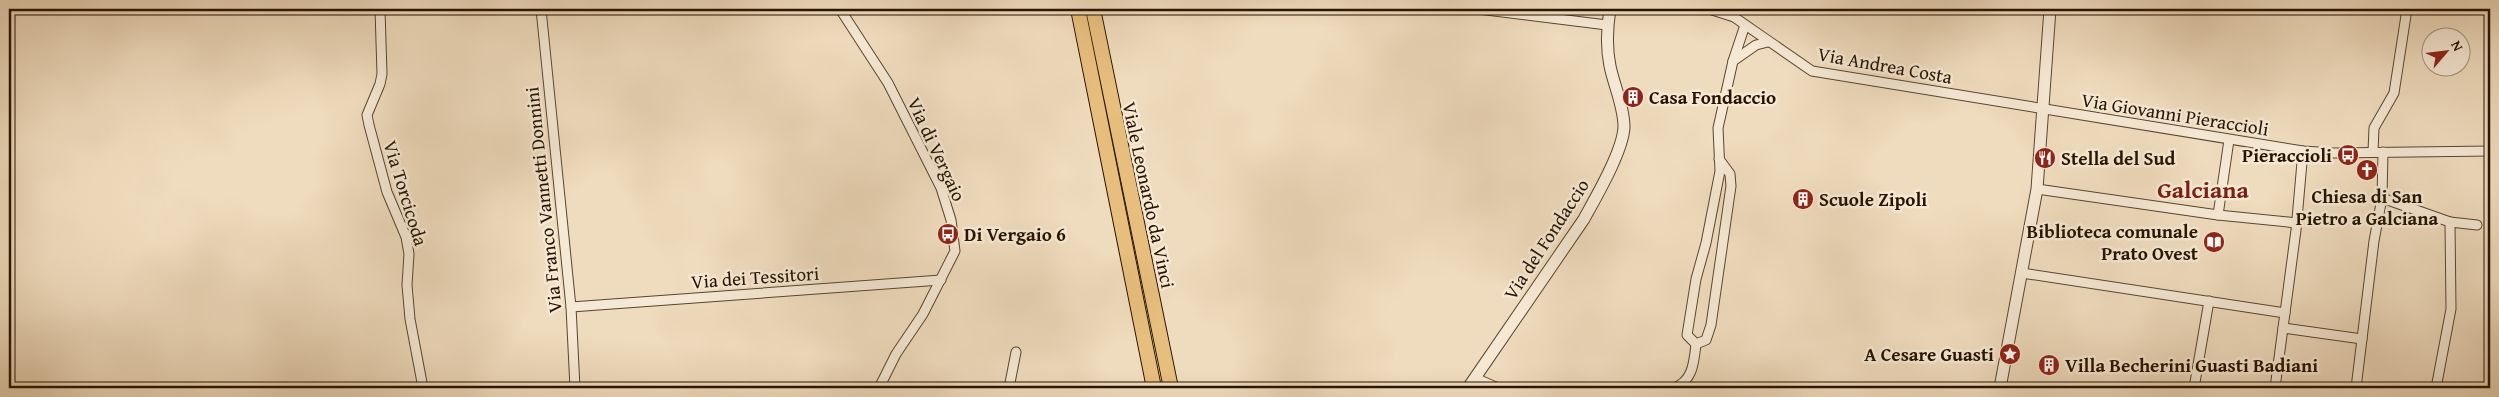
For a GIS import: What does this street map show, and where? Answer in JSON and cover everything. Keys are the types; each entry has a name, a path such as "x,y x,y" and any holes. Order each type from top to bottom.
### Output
{"highway":[{"name":"Viale Leonardo da Vinci","path":"1078,9 1154,388"},
{"name":"Viale Leonardo da Vinci","path":"1093,9 1171,388"}],"street":[{"name":"Via Torcicoda","path":"380,9 382,74 380,84 367,115 387,192 406,237 410,319 422,388"},
{"name":"Via Franco Vannetti Donnini","path":"540,9 571,307 575,388"},
{"name":"Via di Vergaio","path":"840,9 888,83 941,188 951,220 954,251 923,314 896,354 879,388"},
{"path":"1478,9 1607,25"},
{"name":"Via del Fondaccio","path":"1468,388 1584,218 1600,190 1619,143 1624,128 1623,116 1610,66 1607,25 1610,9"},
{"name":"Via Andrea Costa","path":"1709,9 1734,17 1812,71 2042,109"},
{"path":"2000,388 2037,189 2050,9"},
{"path":"2373,152 2374,128 2394,93 2407,9"},
{"path":"1696,344 1687,335 1688,322 1718,180 1718,128 1733,61 1745,25"},
{"path":"1733,61 1756,45 1768,42"},
{"name":"Via Giovanni Pieraccioli","path":"2042,109 2304,151 2490,151"},
{"path":"2218,215 2229,140"},
{"path":"2275,388 2304,151"},
{"path":"2356,388 2374,241 2382,198 2383,152"},
{"path":"1696,344 1706,340 1711,326 1731,186 1730,174 1719,159"},
{"path":"1718,180 1724,179 1731,186"},
{"path":"2037,189 2218,215 2296,223"},
{"path":"2382,198 2450,222 2477,225"},
{"path":"2436,388 2451,309 2450,222"},
{"path":"2022,273 2284,313"},
{"name":"Via dei Tessitori","path":"571,307 941,280"},
{"path":"2194,388 2208,301"},
{"path":"2282,328 2362,339"},
{"path":"1674,388 1685,382 1691,374 1696,344"},
{"path":"1009,388 1016,352"},
{"path":"1475,378 1498,388"}],"place":[{"name":"Casa Fondaccio","path":"1633,97"},
{"name":"Pieraccioli","path":"2348,155"},
{"name":"Stella del Sud","path":"2045,158"},
{"name":"Chiesa di San Pietro a Galciana","path":"2367,170"},
{"name":"Scuole Zipoli","path":"1803,199"},
{"name":"Di Vergaio 6","path":"948,234"},
{"name":"Biblioteca comunale Prato Ovest","path":"2214,242"},
{"name":"A Cesare Guasti","path":"2010,354"},
{"name":"Villa Becherini Guasti Badiani","path":"2049,365"}],"district":[{"name":"Galciana","path":"2203,189"}]}
